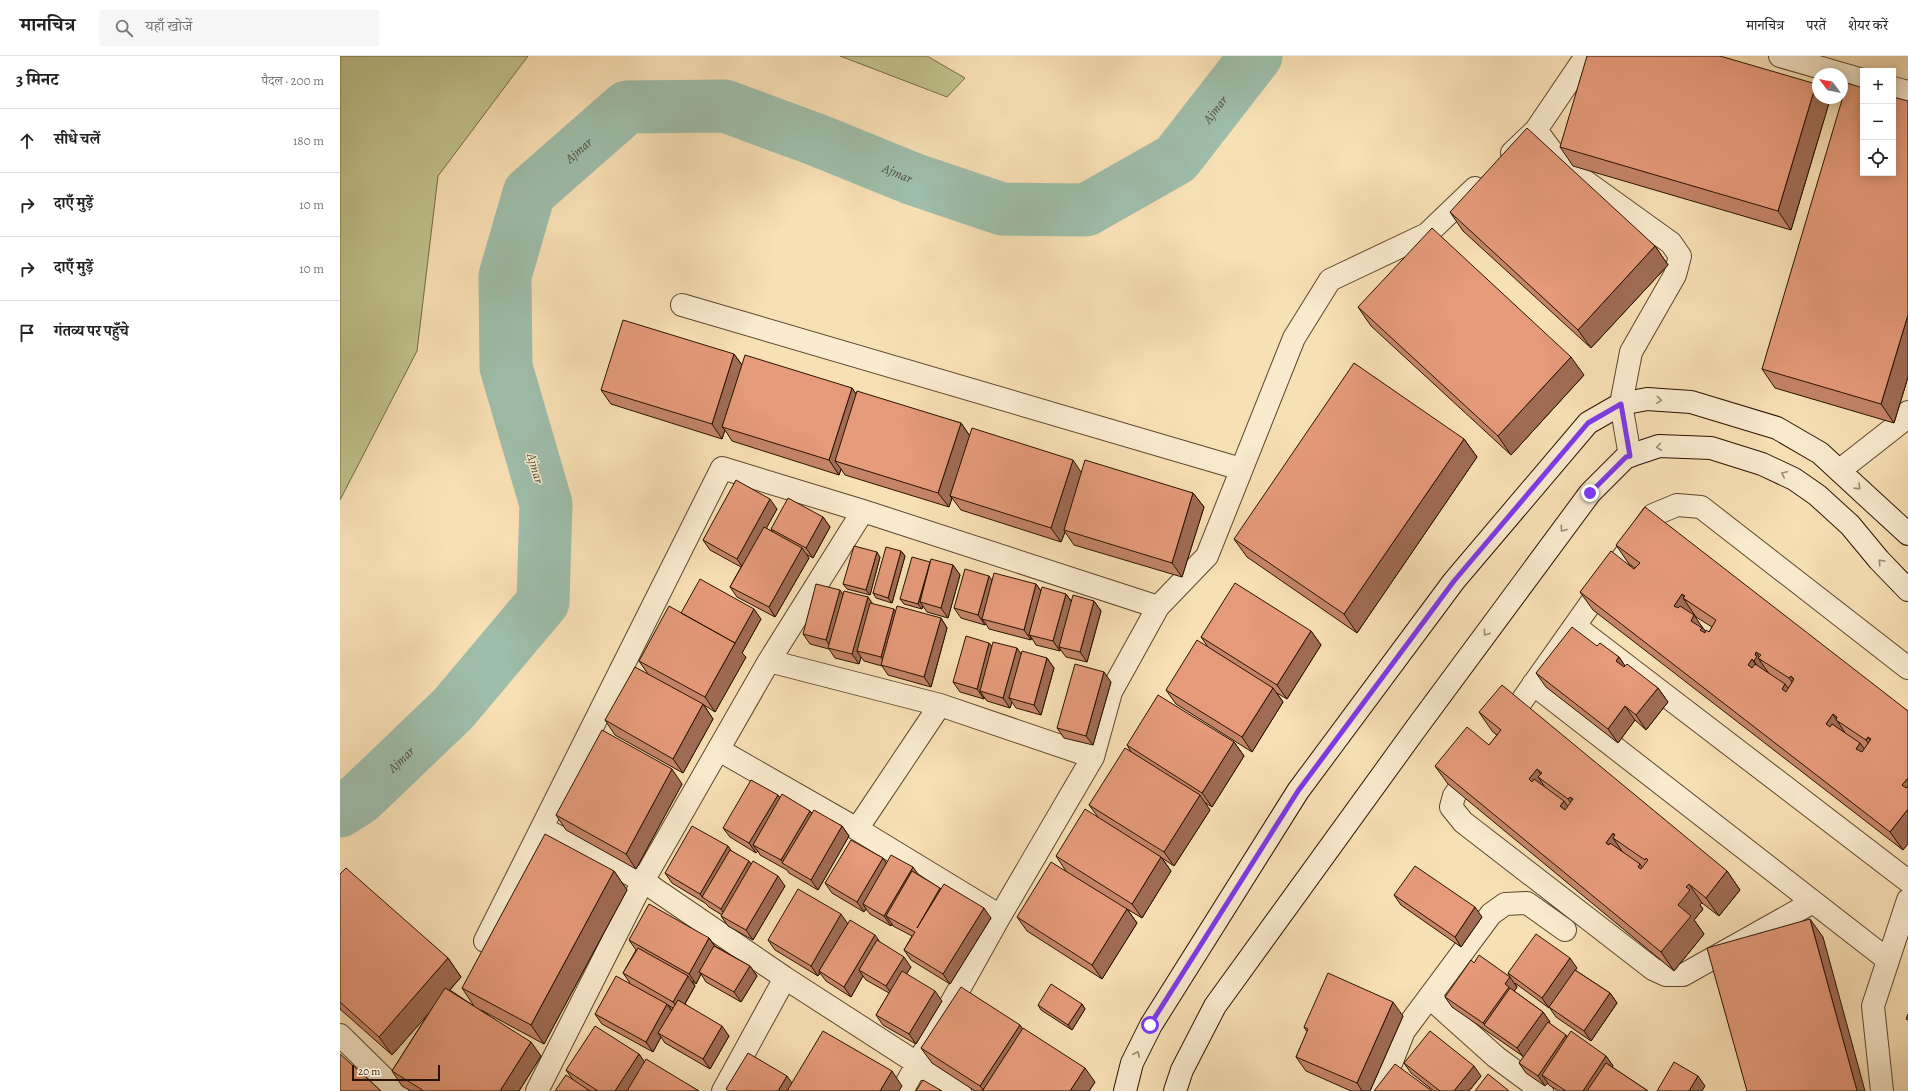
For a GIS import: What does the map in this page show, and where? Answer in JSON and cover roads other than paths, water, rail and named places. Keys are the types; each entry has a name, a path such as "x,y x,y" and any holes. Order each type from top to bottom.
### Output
{"street":[{"path":"902,1091 1000,916 1093,758 1111,692 1158,607 1207,556 1294,338 1330,280 1427,234 1536,130 1586,56"},
{"path":"1780,56 1860,79"},
{"path":"1896,89 1908,92"},
{"path":"1536,130 1556,157 1575,174 1671,243 1680,256 1676,275 1630,352 1621,404 1630,456"},
{"path":"682,305 1241,469"},
{"path":"1125,1091 1132,1063 1150,1025 1298,791 1454,581 1588,423 1621,404 1647,399 1692,402 1740,415 1777,428 1820,453 1908,534"},
{"path":"1840,470 1900,423 1908,412"},
{"path":"1175,1091 1182,1070 1215,1006 1291,899 1590,493 1626,457 1658,446 1711,448 1762,464 1794,479 1817,495 1850,525 1879,560 1908,590"},
{"path":"485,940 722,468 863,511 1158,607"},
{"path":"1813,902 1683,975 1666,975 1653,968 1463,822 1451,807 1454,796 1653,515 1677,505 1701,507 1908,668"},
{"path":"536,1091 643,881 769,661 863,511"},
{"path":"1575,626 1908,880"},
{"path":"769,661 940,705 1093,758"},
{"path":"1533,684 1888,960"},
{"path":"857,828 940,705"},
{"path":"719,750 857,828 1000,916"},
{"path":"542,828 643,881 785,978 960,1091"},
{"path":"1882,1091 1873,1006 1908,900"},
{"path":"1380,1091 1404,1031 1491,914 1505,904 1527,903 1566,930"},
{"path":"723,1091 785,978"},
{"path":"1429,997 1496,1057 1542,1091"},
{"path":"340,1035 398,1091"}],"waterway":[{"name":"Ajmar","path":"340,811 360,798 453,709 543,602 546,504 506,367 505,276 529,193 627,107 725,106 817,140 913,179 1002,209 1086,210 1176,159 1256,56"}]}
